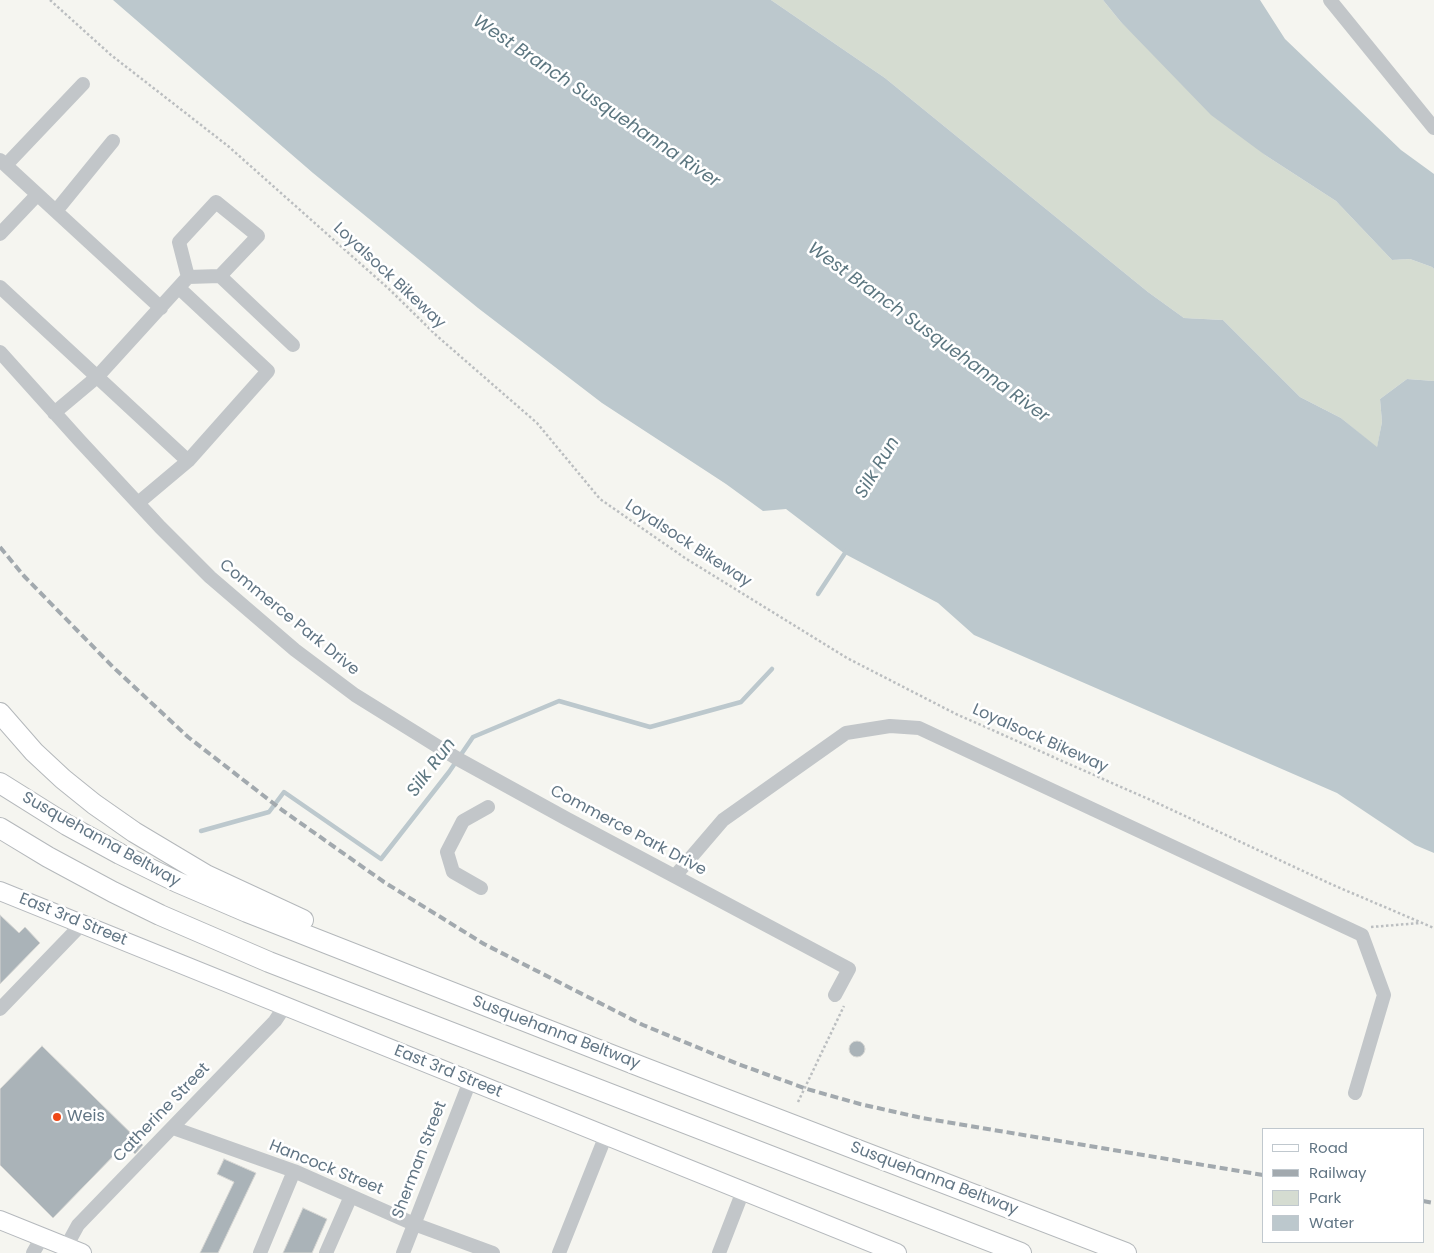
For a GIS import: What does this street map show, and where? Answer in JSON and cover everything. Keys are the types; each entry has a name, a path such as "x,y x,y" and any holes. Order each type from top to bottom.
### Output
{"highway":[{"path":"0,713 34,752 63,779 94,804 168,854 264,904 381,954 500,1011"},
{"name":"Susquehanna Beltway","path":"0,783 67,825 177,882 341,950 1126,1253"},
{"path":"0,828 48,857 113,892 160,915 269,962 1020,1253"}],"main road":[{"name":"East 3rd Street","path":"0,891 897,1253"},
{"path":"0,1220 74,1250"}],"street":[{"path":"1330,0 1434,128"},
{"path":"83,84 3,162 161,308"},
{"path":"56,211 113,141"},
{"path":"0,234 37,195"},
{"path":"54,412 97,377 183,282 220,276 258,236 216,202 179,242 183,282 268,371 188,461 138,503"},
{"path":"220,276 293,345"},
{"path":"0,287 188,461"},
{"name":"Commerce Park Drive","path":"0,352 138,503 210,577 295,650 355,695 446,752 849,969 841,998"},
{"path":"675,876 723,820 846,733 890,726 920,728 1362,935 1384,995 1356,1093"},
{"path":"481,888 453,872 447,852 464,821 488,807"},
{"path":"0,1009 82,924"},
{"name":"Catherine Street","path":"74,1250 78,1224 275,1021 285,1006"},
{"name":"Sherman Street","path":"403,1253 470,1080"},
{"name":"Hancock Street","path":"173,1128 294,1171 414,1224 494,1253"},
{"path":"559,1253 606,1136"},
{"path":"260,1253 294,1171"},
{"path":"718,1253 743,1191"},
{"path":"326,1253 351,1196"},
{"path":"33,1253 42,1237"}],"path":[{"name":"Loyalsock Bikeway","path":"50,0 111,55 228,146 382,283 438,336 537,424 600,499 678,552 847,658 956,714 1164,806 1333,885 1434,928"},
{"path":"1362,935 1366,927 1422,923"},
{"path":"798,1102 841,998"}],"green space":[{"path":"771,0 1103,0 1120,21 1265,155 1336,201 1392,260 1410,259 1434,269 1434,381 1407,379 1380,399 1382,422 1377,448 1341,418 1300,397 1223,320 1184,318 1148,292 885,78"}],"water":[{"name":"West Branch Susquehanna River","path":"113,0 771,0 885,78 1148,292 1184,318 1223,320 1300,397 1341,418 1377,447 1382,422 1380,399 1407,379 1434,381 1434,853 1415,845 1337,793 974,635 938,603 845,554 786,509 763,511 726,484 602,403 478,308 313,173"},
{"path":"1103,0 1260,0 1285,39 1401,150 1434,174 1434,269 1410,259 1392,260 1336,201 1265,155 1211,115 1120,21"}],"building":[{"path":"0,915 19,933 25,927 40,943 0,984"},
{"path":"857,1041 865,1049 857,1057 849,1049"},
{"name":"Weis","path":"42,1046 143,1145 135,1154 125,1144 53,1218 0,1165 0,1089"},
{"path":"224,1159 256,1173 218,1253 200,1253 234,1182 217,1174"},
{"path":"303,1208 327,1219 312,1253 283,1253"}],"waterway":[{"name":"Silk Run","path":"818,594 847,550"},
{"name":"Silk Run","path":"201,831 269,812 284,792 381,859 449,772 473,737 559,701 650,727 741,702 772,669"}],"railway":[{"path":"0,547 24,576 113,667 188,737 282,810 384,882 484,944 643,1025 738,1064 807,1089 860,1104 922,1118 1262,1175"},
{"path":"1424,1201 1434,1203"}],"place":[{"name":"Weis","path":"57,1117"}]}
